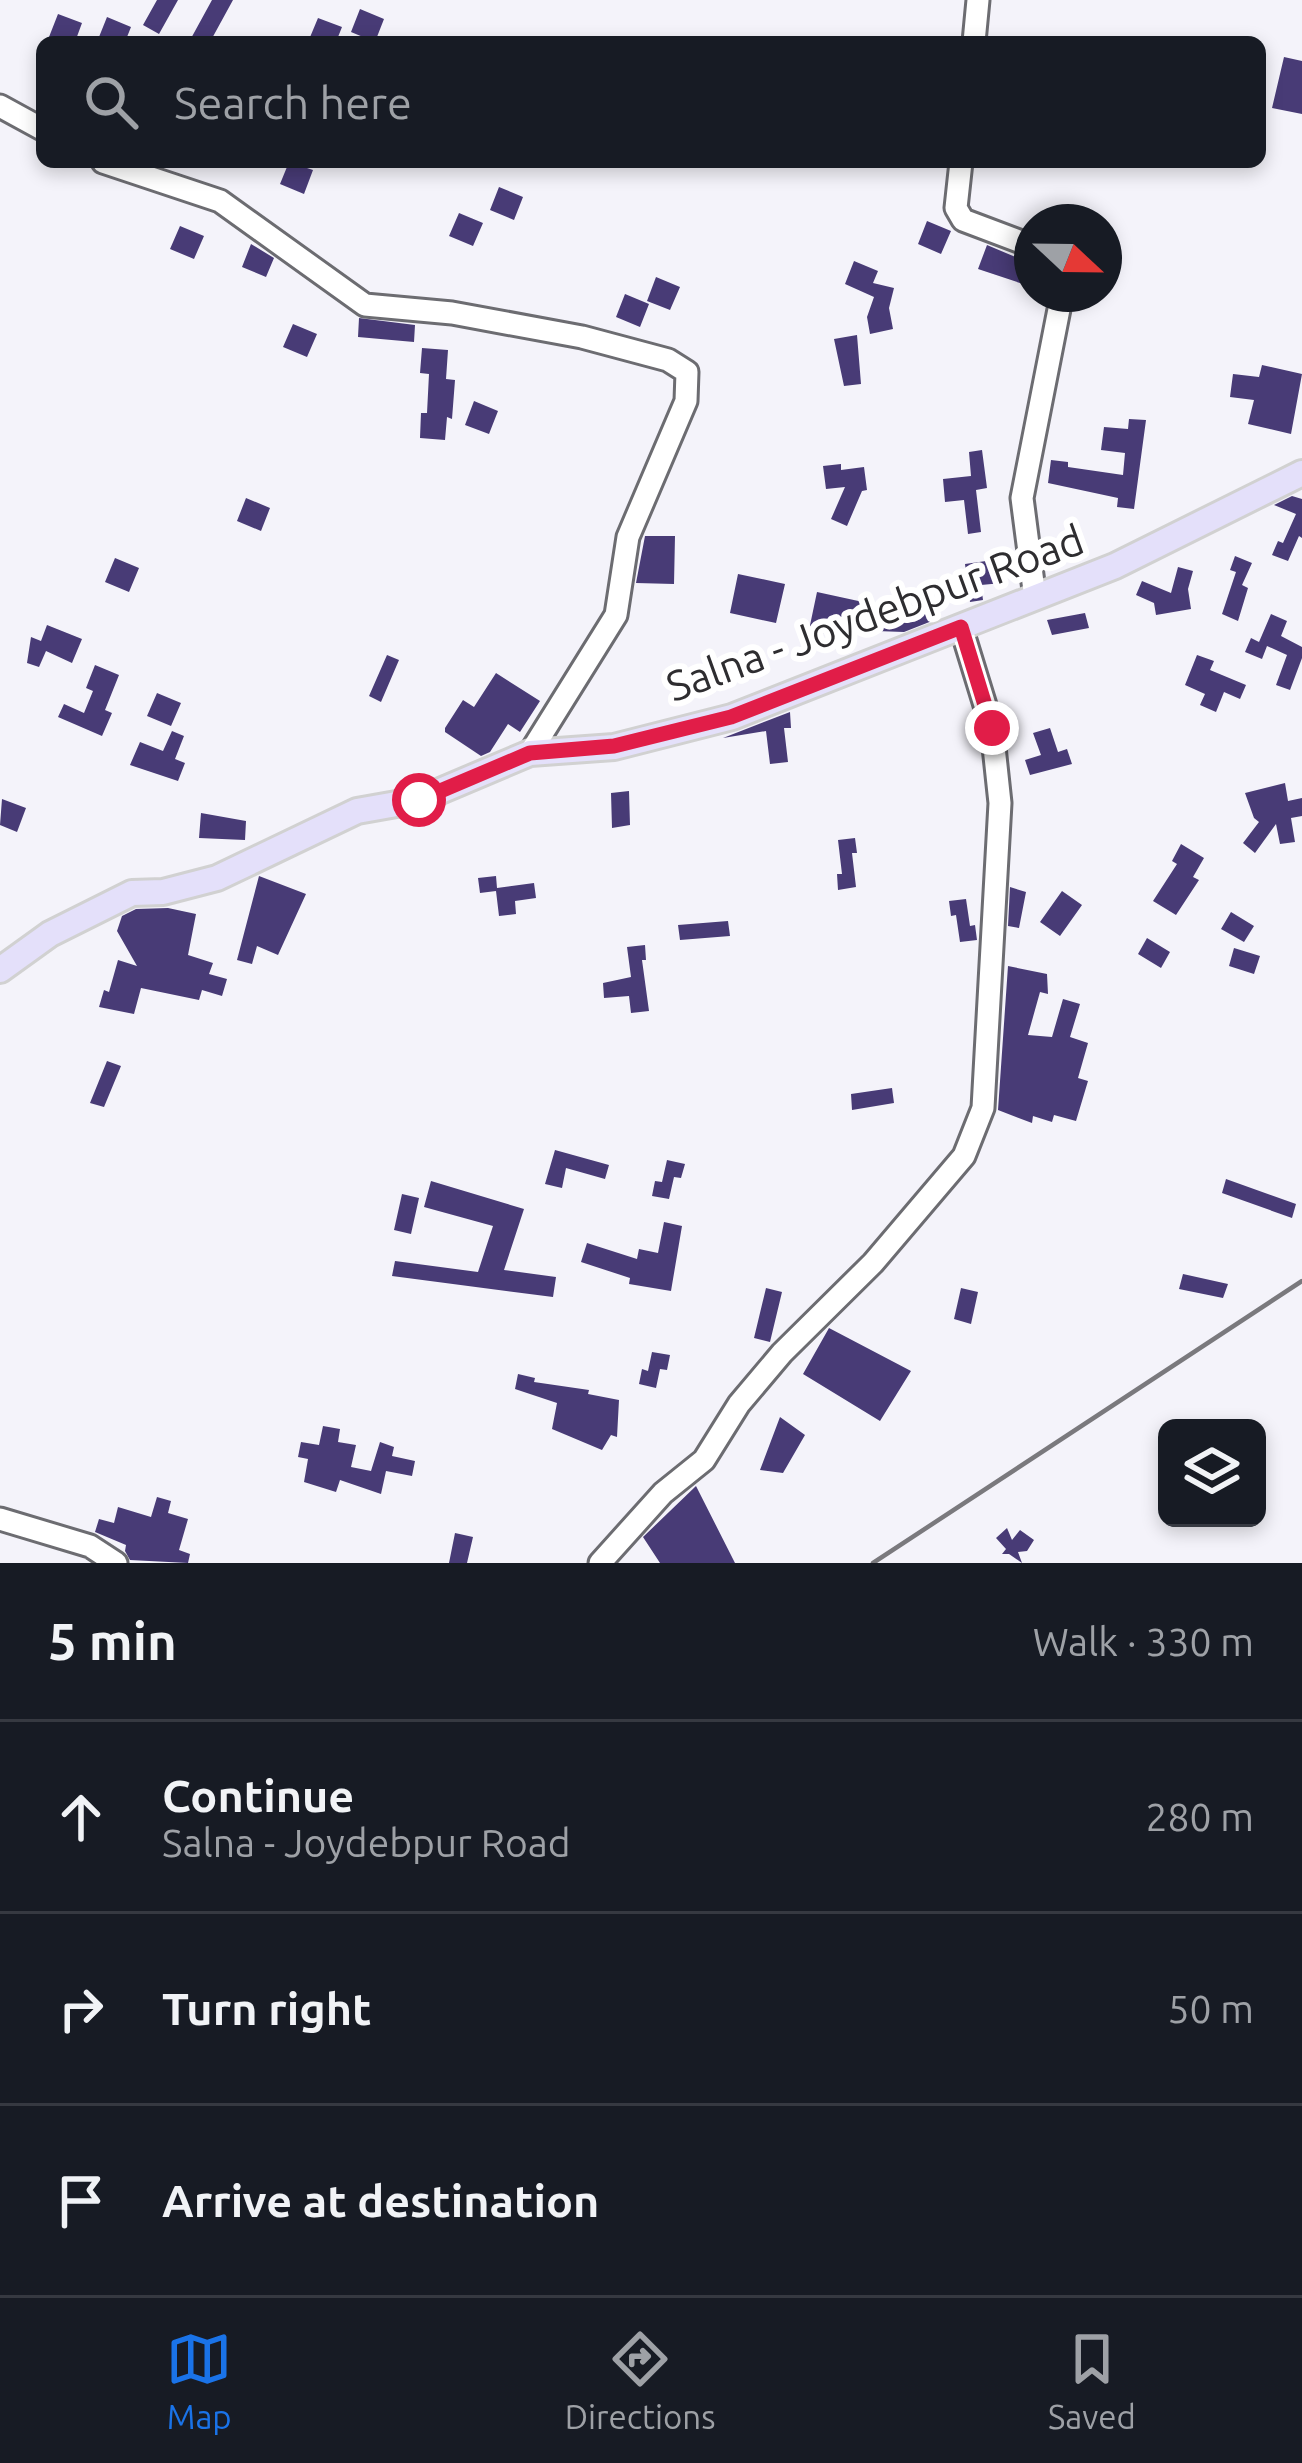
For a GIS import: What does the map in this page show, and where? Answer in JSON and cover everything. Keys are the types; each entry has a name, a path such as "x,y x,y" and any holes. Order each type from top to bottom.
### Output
{"main road":[{"name":"Salna - Joydebpur Road","path":"0,970 50,934 132,892 163,892 217,878 357,811 419,800 530,753 614,746 731,717 1114,566 1302,473"}],"street":[{"path":"975,36 978,0"},
{"path":"0,106 36,126"},
{"path":"121,168 220,201 365,305 452,313 582,338 668,360 687,372 686,401 628,537 616,615 530,753"},
{"path":"960,168 956,208 963,220 1014,239"},
{"path":"1035,598 1022,498 1058,312"},
{"path":"600,1563 663,1493 704,1460 739,1404 782,1353 874,1263 964,1156 983,1108 1000,803 992,728 961,627"},
{"path":"0,1519 90,1546 116,1563"}],"building":[{"path":"157,0 178,0 159,34 143,25"},
{"path":"212,0 233,0 213,36 192,36"},
{"path":"360,9 384,19 377,36 351,32"},
{"path":"58,14 82,23 77,36 49,36"},
{"path":"107,17 131,27 127,36 99,36"},
{"path":"318,18 342,27 338,36 310,36"},
{"path":"1284,57 1302,61 1302,114 1272,108"},
{"path":"287,168 313,170 304,194 280,184"},
{"path":"499,187 523,197 514,220 490,210"},
{"path":"459,213 483,223 473,246 449,236"},
{"path":"927,221 951,231 941,254 918,244"},
{"path":"180,226 204,236 194,259 170,249"},
{"path":"251,244 274,258 266,277 242,267"},
{"path":"987,245 1014,256 1014,281 978,269"},
{"path":"854,261 878,271 873,283 894,288 889,308 893,329 870,334 867,317 874,297 845,284"},
{"path":"656,277 680,287 670,310 647,301"},
{"path":"625,294 649,304 640,327 616,317"},
{"path":"359,318 415,325 414,342 358,337"},
{"path":"293,324 317,334 307,357 283,347"},
{"path":"857,335 861,384 844,386 834,339"},
{"path":"422,348 448,350 446,379 455,380 445,440 420,438 429,374 420,373"},
{"path":"1262,365 1302,374 1291,434 1248,424 1254,400 1230,397 1233,374 1259,377"},
{"path":"474,401 498,411 489,434 465,425"},
{"path":"1129,419 1146,420 1134,509 1117,507 1118,498 1048,483 1051,460 1123,475 1125,453 1101,450 1104,427 1128,429"},
{"path":"982,450 987,488 976,490 981,532 968,534 964,500 945,502 943,479 971,476 969,452"},
{"path":"841,464 841,470 864,467 867,490 862,491 847,526 831,519 845,487 826,489 823,466"},
{"path":"1292,496 1302,499 1302,538 1299,536 1288,561 1272,555 1296,514 1274,505"},
{"path":"246,498 270,508 261,531 237,521"},
{"path":"645,536 675,536 674,584 636,583"},
{"path":"1235,556 1252,563 1242,585 1248,588 1238,621 1222,614 1236,572 1230,570"},
{"path":"115,558 139,568 129,592 105,582"},
{"path":"1000,559 1002,583 981,585 983,600 970,602 965,564"},
{"path":"1178,567 1193,571 1188,589 1191,609 1156,615 1154,603 1136,595 1142,581 1171,593"},
{"path":"738,574 785,584 776,623 730,613"},
{"path":"817,592 863,602 855,640 809,630"},
{"path":"929,600 932,621 904,632 876,631 874,608 913,607 912,602"},
{"path":"1085,613 1089,628 1052,635 1047,620"},
{"path":"1271,614 1287,621 1281,636 1302,647 1290,690 1276,685 1287,655 1267,646 1262,659 1245,652 1251,638 1259,642"},
{"path":"47,625 82,639 72,663 46,651 39,667 27,663 31,637 41,641"},
{"path":"387,655 399,660 381,702 369,696"},
{"path":"1197,655 1214,661 1210,670 1246,685 1240,699 1224,692 1216,712 1200,705 1205,694 1185,685"},
{"path":"95,665 119,675 105,710 112,713 102,736 58,717 64,704 84,713 93,691 86,688"},
{"path":"496,673 540,701 520,732 508,724 490,752 481,756 445,728 463,700 474,707"},
{"path":"157,693 181,703 171,726 147,716"},
{"path":"790,712 791,728 784,728 788,762 770,764 766,731 723,738"},
{"path":"1050,728 1058,752 1067,749 1072,764 1030,775 1025,760 1041,755 1033,733"},
{"path":"172,731 184,736 175,759 185,763 178,781 130,765 140,742 163,751"},
{"path":"1285,783 1288,801 1302,798 1302,816 1291,818 1295,842 1280,844 1276,824 1255,853 1243,843 1259,822 1245,793"},
{"path":"629,791 630,825 612,828 611,793"},
{"path":"2,799 26,808 17,832 0,825"},
{"path":"201,813 246,821 245,840 199,838"},
{"path":"855,838 856,887 838,890 837,874 842,874 838,840"},
{"path":"1181,844 1204,858 1193,877 1199,880 1176,915 1153,901 1177,864 1172,861"},
{"path":"259,876 306,894 278,955 257,946 252,964 237,960"},
{"path":"496,876 497,888 534,883 536,898 515,901 516,914 499,916 496,891 480,893 478,878"},
{"path":"1010,887 1026,892 1019,928 1008,926"},
{"path":"1062,891 1082,905 1060,936 1040,922"},
{"path":"966,899 977,940 960,942 949,901"},
{"path":"168,908 196,914 188,955 213,963 209,974 227,979 222,996 202,990 199,1000 141,988 134,1014 99,1007 104,990 109,992 118,960 137,966 117,931 122,916 136,909"},
{"path":"1231,912 1254,926 1244,942 1221,929"},
{"path":"728,921 730,936 680,940 678,925"},
{"path":"1147,938 1170,952 1161,968 1138,954"},
{"path":"645,945 646,960 642,960 649,1011 631,1013 629,996 604,998 603,983 631,977 627,947"},
{"path":"1234,948 1260,956 1254,974 1229,966"},
{"path":"1008,966 1047,974 1048,994 1040,992 1028,1035 1052,1037 1063,999 1080,1004 1070,1037 1088,1043 1078,1078 1088,1081 1076,1121 1054,1115 1052,1122 1033,1116 1032,1123 998,1110"},
{"path":"107,1061 121,1066 104,1107 90,1103"},
{"path":"892,1088 894,1103 852,1110 851,1094"},
{"path":"555,1150 609,1165 605,1179 566,1168 562,1188 545,1184"},
{"path":"667,1160 685,1164 681,1178 674,1177 669,1199 652,1196 655,1181 662,1182"},
{"path":"1226,1179 1296,1204 1292,1218 1222,1193"},
{"path":"431,1181 524,1209 504,1270 556,1277 553,1297 392,1276 395,1261 478,1272 493,1226 424,1207"},
{"path":"402,1194 419,1198 411,1234 394,1230"},
{"path":"664,1222 682,1226 671,1291 629,1284 630,1278 581,1262 587,1243 637,1259 639,1249 658,1253"},
{"path":"1183,1274 1228,1284 1223,1298 1179,1289"},
{"path":"766,1288 782,1292 770,1342 754,1338"},
{"path":"961,1288 978,1292 971,1324 954,1319"},
{"path":"829,1328 911,1371 880,1421 803,1374"},
{"path":"652,1352 670,1355 667,1370 660,1369 656,1388 639,1384"},
{"path":"518,1374 535,1378 534,1382 619,1400 617,1437 611,1435 602,1450 552,1429 557,1403 515,1389"},
{"path":"780,1417 805,1435 783,1473 760,1470"},
{"path":"323,1426 340,1429 338,1442 356,1445 351,1467 371,1471 380,1442 394,1447 392,1456 415,1461 412,1476 386,1471 381,1494 340,1480 336,1492 304,1482 308,1459 298,1457 301,1442 319,1445"},
{"path":"696,1486 735,1563 660,1563 643,1537"},
{"path":"157,1497 171,1501 168,1513 188,1519 179,1550 190,1554 188,1563 130,1560 126,1545 95,1532 99,1519 114,1523 118,1507 151,1517"},
{"path":"1007,1528 1012,1540 1020,1530 1034,1540 1027,1551 1018,1552 1022,1563 1002,1554 1006,1549 996,1538"},
{"path":"455,1533 473,1537 467,1563 449,1563"}],"railway":[{"path":"873,1563 1302,1281"}],"route":[{"path":"419,800 530,753 614,746 731,717 961,627 992,728"}]}
